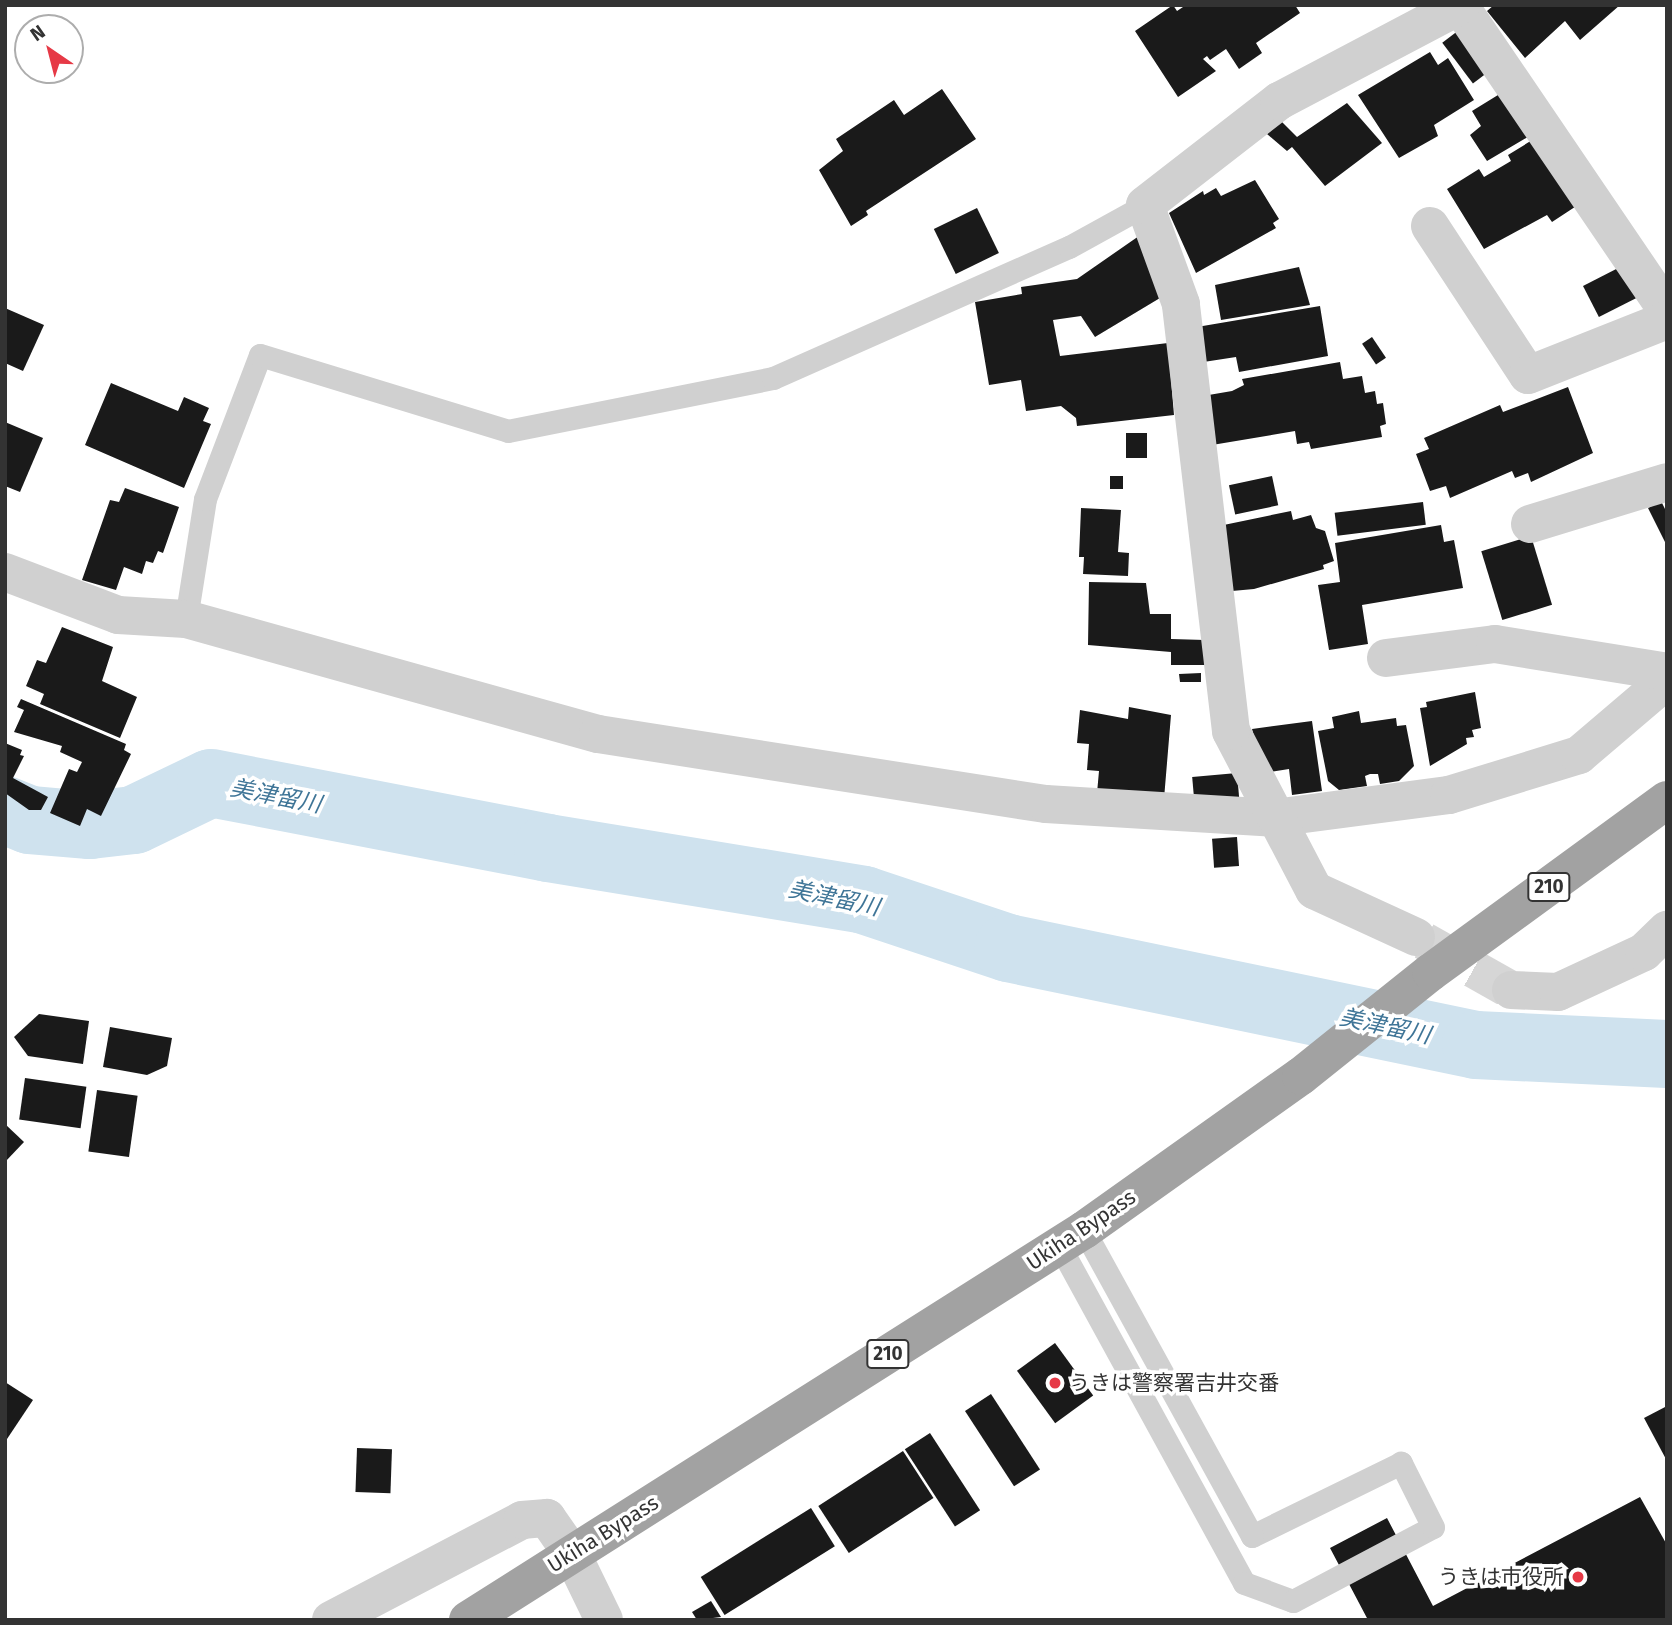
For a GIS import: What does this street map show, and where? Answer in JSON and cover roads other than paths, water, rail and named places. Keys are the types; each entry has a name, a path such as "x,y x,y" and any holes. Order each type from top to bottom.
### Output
{"highway":[{"name":"Ukiha Bypass","path":"468,1620 1072,1238 1301,1076 1431,972 1667,800"}],"street":[{"path":"1416,937 1314,890 1274,818 1231,731 1181,304 1145,205 1279,101 1460,6 1667,311"},
{"path":"1430,226 1528,375 1667,320"},
{"path":"1530,524 1667,482"},
{"path":"5,572 118,615 186,619 598,734 1046,804 1274,818 1449,795 1579,755 1667,680"},
{"path":"1387,658 1495,643 1667,672"},
{"path":"1511,989 1558,992 1644,953 1667,930"},
{"path":"331,1620 522,1520 547,1518 572,1553 604,1620"}],"lane":[{"path":"186,619 205,499 260,355 508,431 773,378 1069,247 1145,205"},
{"path":"1072,1238 1252,1536 1401,1462 1433,1527 1293,1601 1244,1583 1072,1238"}],"waterway":[{"name":"美津留川","path":"5,810 30,820 90,825 134,820 211,783 548,848 864,900 1008,948 1476,1045 1667,1054"}],"tunnel":[{"path":"1424,941 1511,990"}],"place":[{"name":"うきは警察署吉井交番","path":"1055,1383"},
{"name":"うきは市役所","path":"1578,1577"}]}
